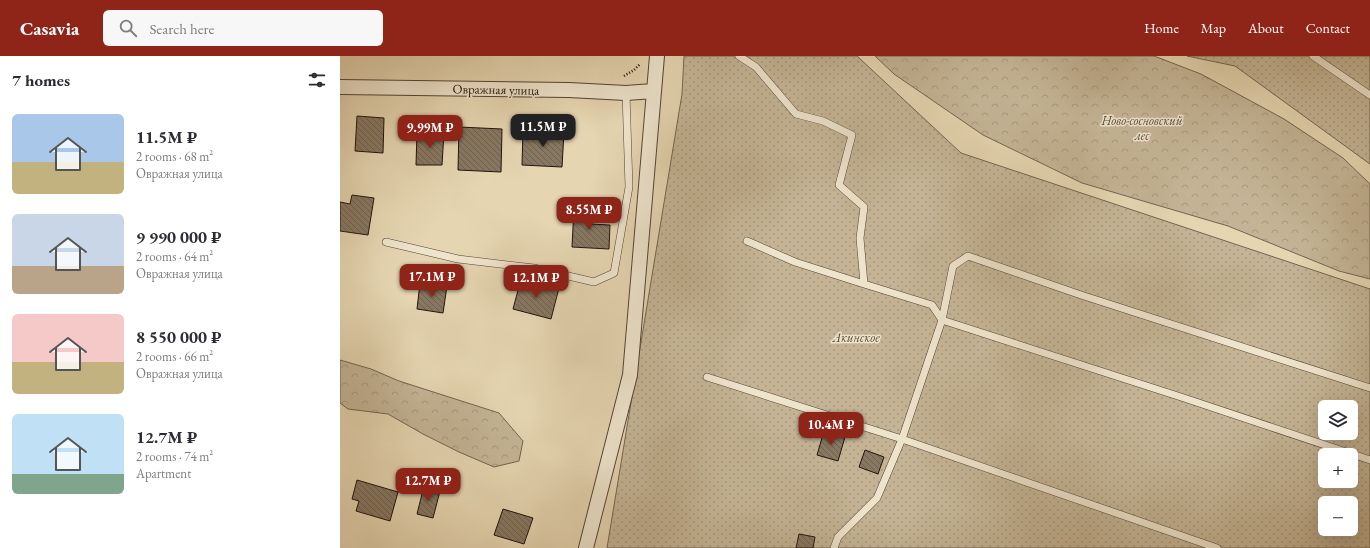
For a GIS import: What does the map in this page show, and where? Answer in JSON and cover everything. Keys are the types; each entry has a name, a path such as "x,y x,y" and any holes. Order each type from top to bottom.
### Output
{"street":[{"path":"586,548 630,375 657,56"},
{"name":"Овражная улица","path":"340,87 570,90 626,93 653,92"}],"lane":[{"path":"739,56 756,67 796,114 823,121 852,135 839,185 864,207 860,238 864,284"},
{"path":"1313,56 1370,96"},
{"path":"386,242 458,259 534,268 594,282 614,273 629,187 626,93"},
{"path":"747,241 795,262 932,305 942,320 1370,460"},
{"path":"834,548 838,537 876,498 902,439 942,320 953,266 968,256 1081,295 1370,388"},
{"path":"707,377 902,439 1217,548"}],"green space":[{"name":"Акинское","path":"684,56 857,56 961,153 1370,289 1370,548 607,548 682,94"},
{"name":"Ново-сосновский лес","path":"875,56 1154,56 1201,74 1284,119 1343,158 1370,184 1370,279 1339,271 1228,226 1082,183 983,135 894,74"},
{"path":"1187,56 1370,56 1370,164 1235,66"},
{"path":"340,360 371,369 399,381 499,413 523,441 519,461 494,467 423,434 388,414 348,409 340,403"}],"building":[{"path":"357,116 384,118 383,153 355,151"},
{"path":"459,127 502,129 501,172 458,170"},
{"path":"523,130 564,132 562,167 522,165"},
{"path":"444,132 442,165 416,165 417,133"},
{"path":"352,195 374,198 368,235 340,231 340,202 350,204"},
{"path":"574,207 591,208 590,224 610,225 609,249 572,247"},
{"path":"521,279 559,288 551,319 513,309"},
{"path":"420,283 447,286 443,313 417,309"},
{"path":"824,431 845,437 838,461 817,455"},
{"path":"865,450 884,457 878,474 859,467"},
{"path":"357,480 398,492 390,521 356,511 359,501 352,499"},
{"path":"424,486 440,491 433,518 417,514"},
{"path":"503,509 533,518 524,544 494,535"},
{"path":"799,534 815,537 813,548 796,548"}]}
